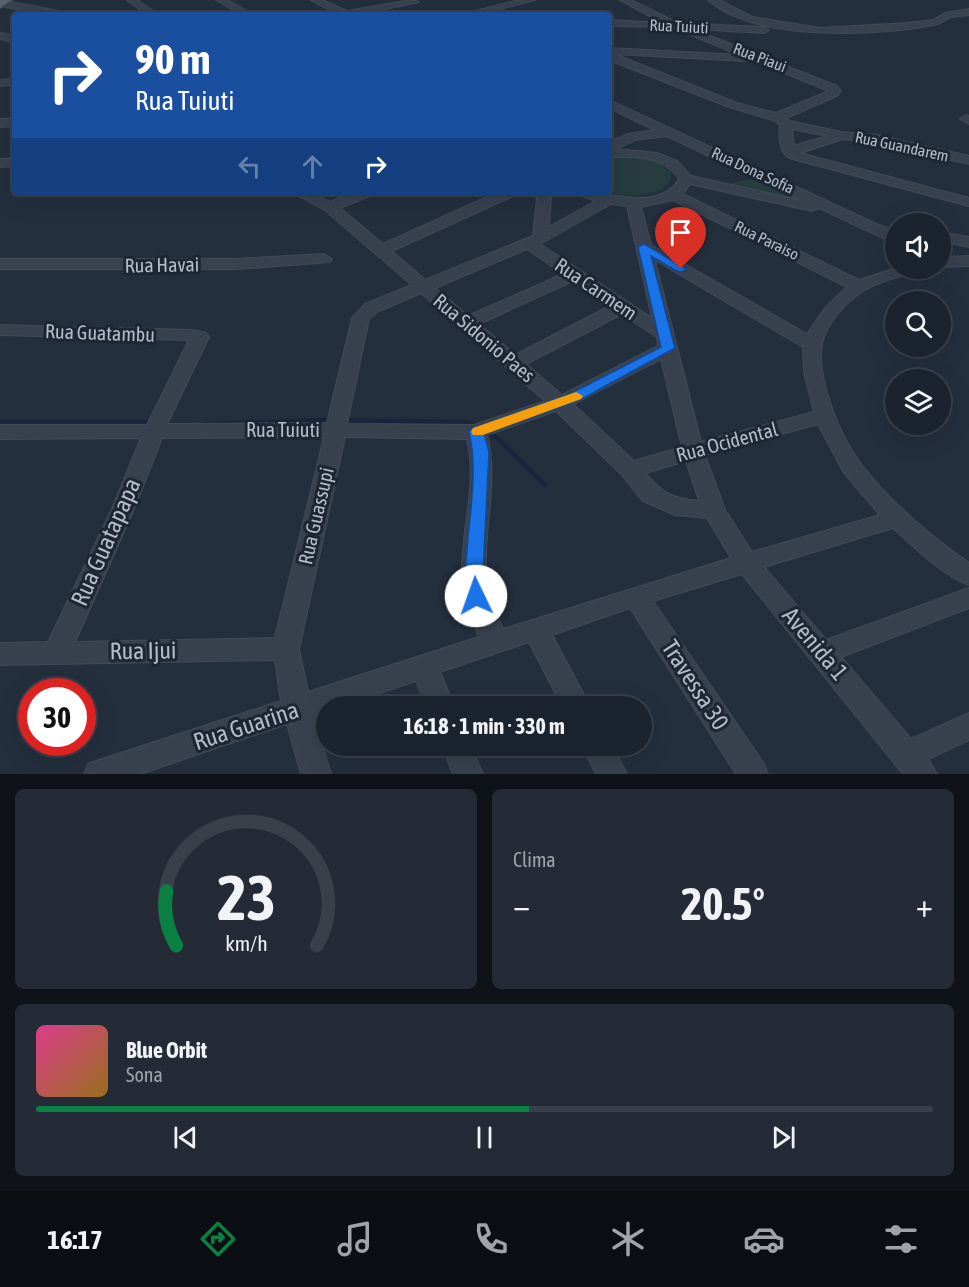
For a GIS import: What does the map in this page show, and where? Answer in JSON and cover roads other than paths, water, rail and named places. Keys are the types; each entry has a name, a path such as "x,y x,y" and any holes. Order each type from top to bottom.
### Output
{"street":[{"path":"132,0 150,12"},
{"path":"220,0 243,12"},
{"path":"315,0 341,12"},
{"path":"472,12 491,4 507,10 531,0"},
{"name":"Rua Piaui","path":"624,0 677,26 828,85 835,91 782,120"},
{"path":"712,0 749,19 820,31 902,27 936,22 948,15 969,12"},
{"path":"363,12 415,2"},
{"path":"2,3 48,12"},
{"name":"Rua Tuiuti","path":"612,23 820,31"},
{"path":"612,51 763,59"},
{"path":"612,57 733,105 842,135"},
{"name":"Rua Dona Sofia","path":"612,105 765,175 885,234"},
{"path":"782,120 789,152 969,202"},
{"path":"612,146 644,134 671,132"},
{"name":"Rua Guandarem","path":"789,152 842,135 876,139 969,160"},
{"path":"612,153 633,153 663,160 682,172 686,179 885,223"},
{"path":"708,184 765,175 812,160"},
{"path":"0,174 8,162"},
{"path":"593,195 608,200 649,201 674,195 683,187 686,179"},
{"name":"Rua Sidonio Paes","path":"305,195 330,207 560,403 630,470 651,495 675,507 714,511"},
{"path":"330,207 360,195"},
{"path":"382,250 503,195"},
{"path":"534,241 544,203 542,195"},
{"name":"Rua Paraiso","path":"674,195 859,286"},
{"name":"Rua Sidonio Paes","path":"424,287 534,241 608,200"},
{"name":"Avenida 1","path":"633,202 693,451 714,511 746,562 914,764"},
{"path":"951,238 969,242"},
{"name":"Rua Carmem","path":"534,241 574,274 667,342"},
{"path":"644,247 813,345"},
{"name":"Rua Havai","path":"1,265 236,264 324,259"},
{"path":"951,261 969,261"},
{"path":"467,323 574,274"},
{"path":"885,277 859,286 832,311 821,325 813,345 817,387 825,416 851,466 875,495 898,518 969,576"},
{"name":"Rua Guassupi","path":"286,649 353,348 364,313 424,287"},
{"path":"513,363 622,307"},
{"name":"Rua Guatambu","path":"0,330 200,337"},
{"name":"Rua Guatapapa","path":"56,653 123,509 157,424 200,337"},
{"name":"Rua Tuiuti","path":"0,432 157,424 337,419 483,430 560,403 667,342"},
{"name":"Rua Ocidental","path":"630,470 825,416"},
{"path":"483,430 474,573 476,596 495,643 636,596 898,518"},
{"name":"Travessa 30","path":"636,596 753,774"},
{"path":"823,652 969,598"},
{"path":"536,630 571,696"},
{"name":"Rua Guarina","path":"99,774 495,643"},
{"path":"286,649 297,710 316,774"},
{"name":"Rua Ijui","path":"0,654 286,649"},
{"path":"424,667 436,696"},
{"path":"914,764 969,726"},
{"path":"460,756 468,774"},
{"path":"602,756 612,774"}],"waterway":[{"path":"205,424 332,420"},
{"path":"343,420 468,422 477,427"},
{"path":"0,422 152,422"},
{"path":"485,431 497,438 545,485"}]}
